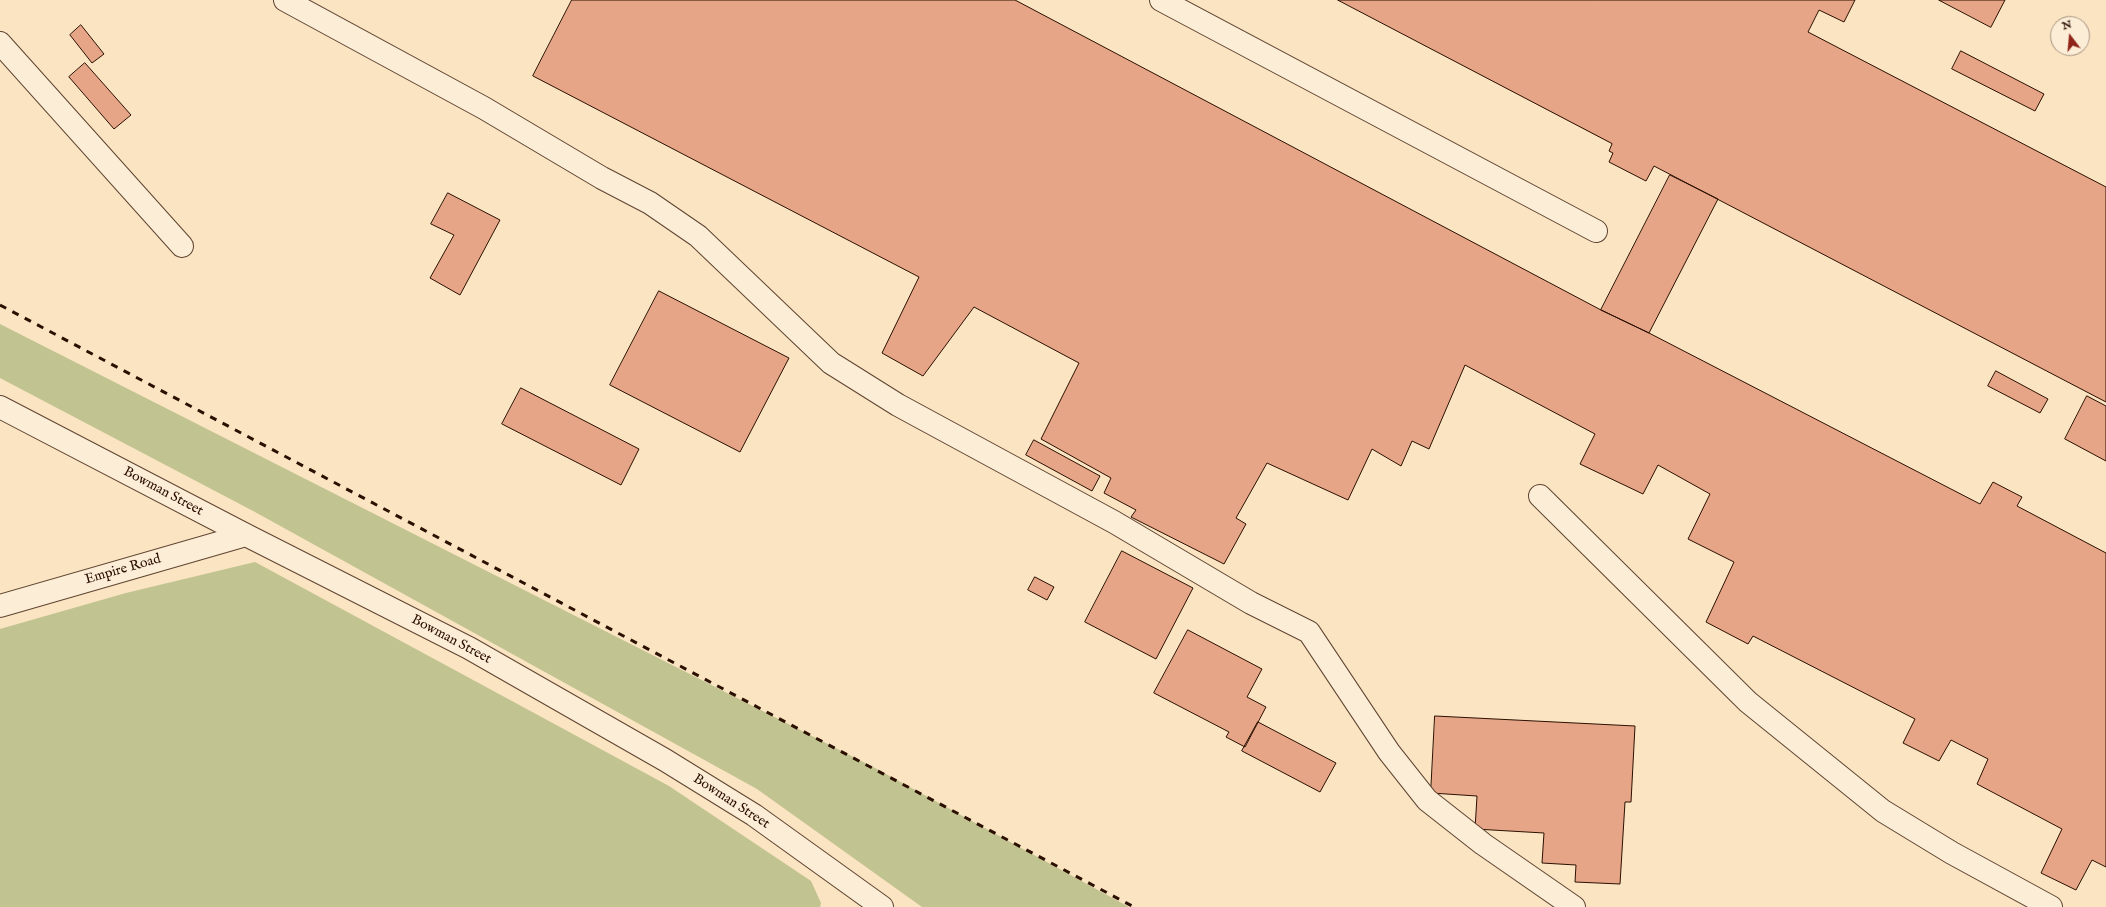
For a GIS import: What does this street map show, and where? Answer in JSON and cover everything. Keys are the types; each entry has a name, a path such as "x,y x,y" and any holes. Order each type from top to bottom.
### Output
{"street":[{"path":"285,0 484,108 602,178 650,203 698,236 831,363 898,405 1114,522 1251,603 1310,632 1389,752 1427,800 1483,844 1574,907"},
{"path":"1161,0 1596,231"},
{"path":"0,43 182,246"},
{"name":"Bowman Street","path":"0,407 246,535 470,648 665,760 754,815 882,907"},
{"path":"1540,496 1748,702 1883,811 1952,853 2051,907"},
{"name":"Empire Road","path":"0,606 246,535"}],"green space":[{"path":"0,324 875,768 1129,907 922,907 757,789 255,512 0,378"},
{"path":"255,562 669,786 811,881 821,903 820,907 0,907 0,629 126,593"}],"building":[{"path":"572,0 1015,0 1601,310 1649,333 1980,504 1993,482 2022,497 2017,506 2106,553 2106,867 2092,860 2076,890 2041,873 2062,829 1977,784 1988,759 1951,740 1939,761 1903,743 1915,719 1753,636 1748,644 1706,622 1734,562 1688,539 1710,494 1658,465 1643,494 1580,464 1595,434 1465,365 1429,449 1412,441 1401,466 1372,449 1348,500 1267,463 1236,518 1246,524 1224,564 1131,517 1136,510 1104,493 1111,478 1041,439 1079,363 974,307 923,376 882,353 919,277 533,76"},
{"path":"1338,0 1855,0 1844,22 1819,10 1808,32 2106,187 2106,402 1654,166 1646,181 1609,162 1613,153 1609,151 1612,144"},
{"path":"1939,0 2005,0 1991,27"},
{"path":"81,25 104,54 92,63 70,35"},
{"path":"1961,51 2044,94 2035,111 1952,69"},
{"path":"85,63 131,115 114,129 69,77"},
{"path":"1670,175 1718,199 1649,333 1601,310"},
{"path":"448,193 500,220 460,295 430,278 454,235 431,224"},
{"path":"659,291 789,358 740,452 610,385"},
{"path":"1996,371 2048,399 2040,413 1988,386"},
{"path":"521,388 639,449 621,485 502,424"},
{"path":"2087,396 2106,406 2106,461 2065,439"},
{"path":"1034,440 1100,476 1092,491 1026,455"},
{"path":"1122,551 1193,588 1156,659 1085,622"},
{"path":"1035,577 1054,587 1047,600 1028,590"},
{"path":"1188,630 1262,669 1247,697 1266,707 1245,747 1226,737 1229,732 1154,693"},
{"path":"1435,716 1635,726 1631,802 1625,802 1620,884 1575,882 1576,865 1542,863 1544,833 1475,829 1477,796 1431,793"},
{"path":"1258,722 1336,763 1320,792 1242,751"}],"railway":[{"path":"0,305 1134,907"}]}
